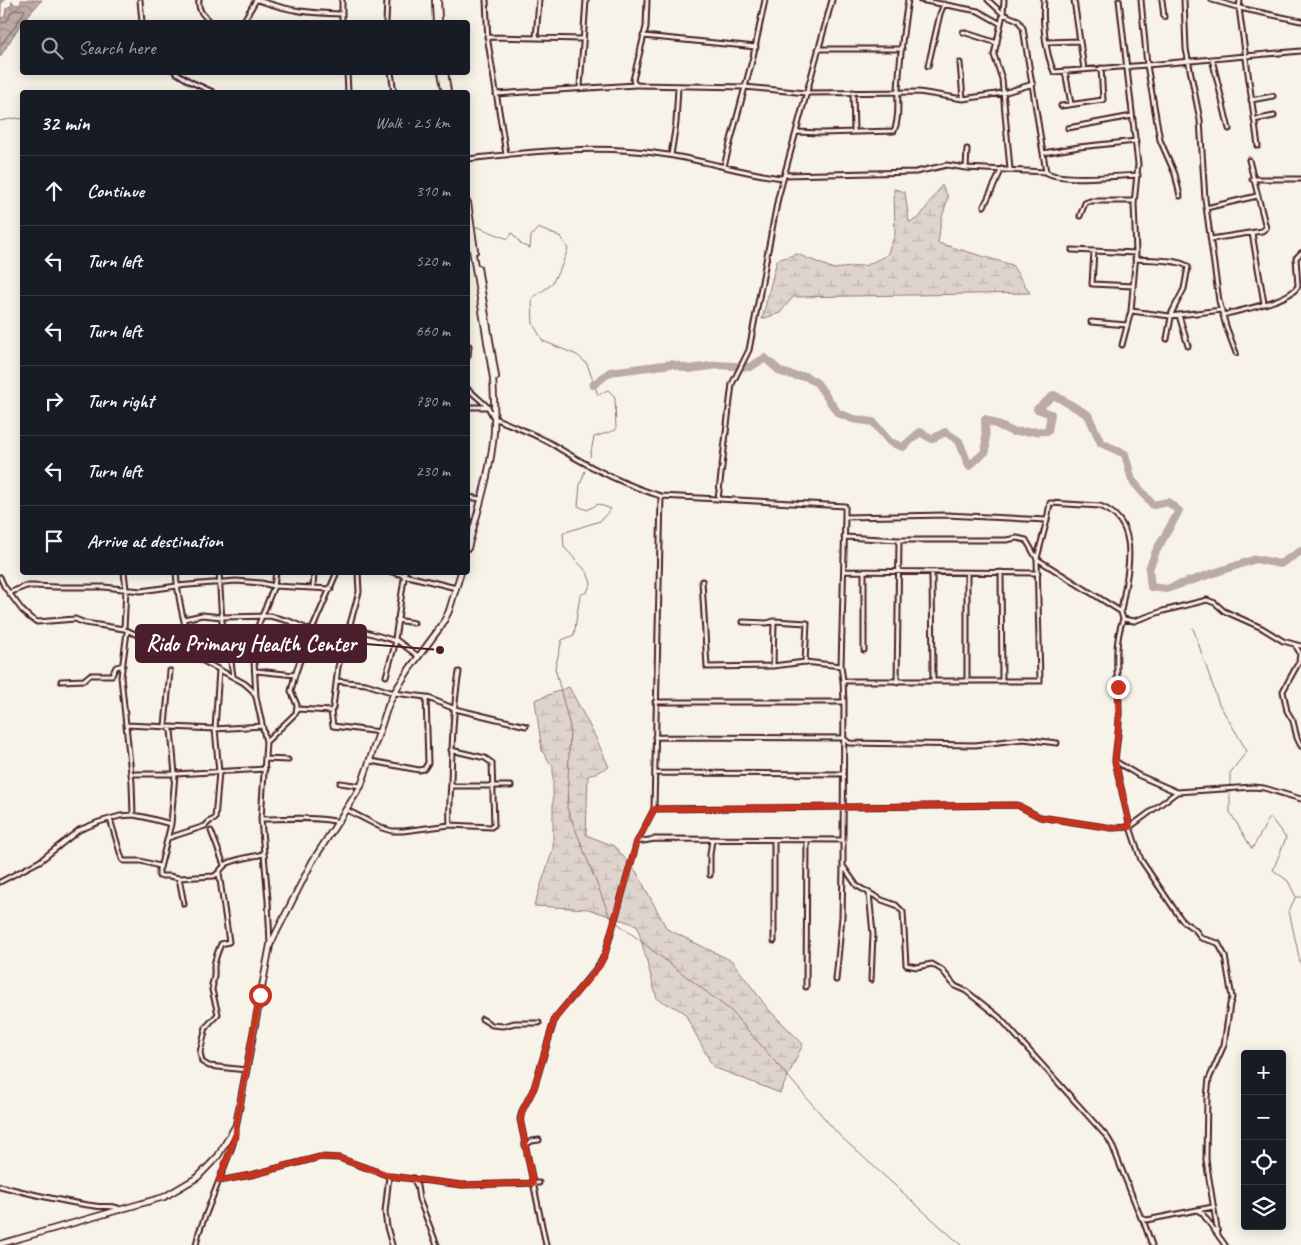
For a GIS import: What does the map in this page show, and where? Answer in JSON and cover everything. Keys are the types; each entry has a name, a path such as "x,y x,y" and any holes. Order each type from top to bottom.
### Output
{"main road":[{"path":"436,0 437,20"},
{"path":"442,75 446,90"},
{"path":"445,75 446,90"},
{"path":"470,230 495,368 497,401 491,454 470,540"},
{"path":"0,1244 164,1197 198,1178 218,1156 236,1125 270,944 312,862 362,786 394,693 418,656 442,625 457,589 460,575"}],"street":[{"path":"140,0 142,20"},
{"path":"198,0 202,15 208,20"},
{"path":"245,20 257,0 305,13 341,14"},
{"path":"342,0 342,20"},
{"path":"386,20 387,0"},
{"path":"486,0 488,37 506,154"},
{"path":"536,38 539,0"},
{"path":"580,87 586,0"},
{"path":"637,85 633,80 646,27 647,0"},
{"path":"724,166 756,47 765,0"},
{"path":"718,499 732,384 749,350 778,198 832,0"},
{"path":"796,132 894,131 898,116 898,91 908,0"},
{"path":"920,0 978,11 1001,24"},
{"path":"988,0 1003,14 1018,20 1023,28 1046,172"},
{"path":"1004,0 995,59 1000,71 1010,169"},
{"path":"1044,0 1043,19 1054,72 1301,51"},
{"path":"1074,0 1084,69"},
{"path":"1119,0 1136,141 1138,174 1134,201 1136,253 1131,311 1122,345"},
{"path":"1140,0 1147,65 1160,140 1175,174 1180,196"},
{"path":"1162,0 1164,17"},
{"path":"1184,0 1188,61 1200,120 1206,208 1223,315 1236,353"},
{"path":"1212,0 1239,8 1301,21"},
{"path":"1240,0 1239,8 1258,146"},
{"path":"928,66 944,4"},
{"path":"963,32 997,43"},
{"path":"644,36 756,47"},
{"path":"488,37 583,40"},
{"path":"1047,42 1079,41"},
{"path":"818,48 902,49"},
{"path":"1212,59 1229,129"},
{"path":"960,63 962,100"},
{"path":"1061,106 1103,100 1101,68"},
{"path":"1065,71 1071,104"},
{"path":"180,75 209,90"},
{"path":"347,75 348,90"},
{"path":"391,75 394,90"},
{"path":"496,94 580,87 637,85 745,87 806,93 898,91 919,92 962,100 1003,93 1033,84"},
{"path":"671,155 676,123 678,87"},
{"path":"853,92 854,132"},
{"path":"1251,100 1273,96"},
{"path":"1068,128 1132,116"},
{"path":"1254,120 1274,116"},
{"path":"1043,152 1136,141"},
{"path":"966,168 967,149"},
{"path":"470,159 506,154 569,150 626,150 671,155 772,177 916,172 947,165 966,168 1046,172 1052,175 1086,178 1138,174"},
{"path":"1211,239 1252,233 1266,228 1248,160"},
{"path":"984,206 1002,169"},
{"path":"1252,179 1301,180"},
{"path":"1206,208 1257,196"},
{"path":"1080,216 1085,203 1090,201 1134,201"},
{"path":"1252,233 1264,303"},
{"path":"1072,250 1136,253"},
{"path":"1094,251 1092,284 1133,286"},
{"path":"1223,315 1293,293 1298,280 1296,258 1301,253"},
{"path":"1135,259 1176,262 1185,264 1188,267 1184,289 1170,316 1167,339"},
{"path":"1131,311 1170,316 1222,310"},
{"path":"1179,315 1188,346"},
{"path":"1091,322 1127,325"},
{"path":"470,390 488,407 494,418 559,448 633,488 661,496 845,506 841,666 844,702 843,866 842,917 836,980"},
{"path":"470,407 488,407"},
{"path":"546,1245 521,1123 522,1111 534,1088 555,1018 600,965 605,954 637,842 654,809 661,496"},
{"path":"470,497 481,499"},
{"path":"843,681 1040,681 1037,559 1050,502 1100,506 1117,516 1126,528 1129,539 1121,612 1122,619 1117,645 1119,719 1115,761 1130,827 1141,860 1185,924 1195,928 1201,938 1218,943 1225,956 1232,998 1224,1045 1209,1078 1207,1097 1206,1160 1218,1235"},
{"path":"845,517 946,515 1047,520"},
{"path":"844,537 899,540 1006,540 1016,538 1026,540 1037,559 1121,612"},
{"path":"897,682 899,540"},
{"path":"844,571 1038,573"},
{"path":"864,572 864,650"},
{"path":"1001,572 1002,681"},
{"path":"932,573 933,680"},
{"path":"967,573 967,681"},
{"path":"124,575 126,630 121,677 132,774 132,816"},
{"path":"176,575 177,586 194,657"},
{"path":"219,575 222,617 228,641 233,677"},
{"path":"270,944 261,819 261,795 265,769 266,742 256,697 254,643 261,617 274,586 276,575"},
{"path":"313,588 314,575"},
{"path":"266,742 293,717 297,709 292,691 295,675 336,575"},
{"path":"358,575 359,592 338,667 333,708 331,711 334,726 380,732"},
{"path":"386,676 396,641 397,620 405,575"},
{"path":"408,575 457,589"},
{"path":"0,577 9,593 29,618 37,622 75,619 86,623 126,630 155,643 175,646 233,677 252,690 256,697"},
{"path":"702,581 707,667 773,666 804,662 841,666"},
{"path":"9,593 26,586 156,590 177,586 254,582 274,586 331,589"},
{"path":"1122,619 1134,621 1163,611 1207,600 1215,603 1224,611 1262,628 1283,641 1301,646"},
{"path":"184,618 202,615 222,617 270,616 289,621 312,631 329,641 336,649 343,649"},
{"path":"397,620 414,623"},
{"path":"742,622 767,623 774,620 807,622 804,662"},
{"path":"773,666 774,620"},
{"path":"349,627 396,641 418,656"},
{"path":"1295,644 1300,653 1299,662 1283,691 1287,711 1293,721 1301,746"},
{"path":"61,681 84,680 90,675 112,675 116,667 123,665"},
{"path":"168,838 205,826 215,819 219,772 215,730 219,670"},
{"path":"165,726 170,671"},
{"path":"256,671 295,675"},
{"path":"450,826 451,734 459,672"},
{"path":"337,681 366,684 394,693 426,697 455,709 526,726"},
{"path":"252,690 256,688"},
{"path":"371,761 419,770 424,769 428,763 426,697"},
{"path":"656,702 844,702"},
{"path":"297,709 331,711"},
{"path":"126,725 215,730 262,726"},
{"path":"159,876 171,824 175,774 171,730 165,726"},
{"path":"655,737 843,738 849,744 975,745 1023,739 1057,742"},
{"path":"347,810 382,828 392,831 450,826 482,827 494,825 492,763 485,758 451,750"},
{"path":"265,759 288,760"},
{"path":"1115,761 1138,775 1177,792 1252,787 1264,788 1301,799"},
{"path":"132,774 175,774 265,769"},
{"path":"655,773 843,774"},
{"path":"340,782 362,786"},
{"path":"450,786 511,786"},
{"path":"654,809 1017,805 1040,817 1112,828 1130,827 1177,792"},
{"path":"0,882 40,861 79,830 110,819 120,816 144,816 171,824"},
{"path":"110,819 122,859 124,861 141,861 159,866 159,876"},
{"path":"261,819 320,819 338,822"},
{"path":"211,830 224,866"},
{"path":"637,842 655,839 843,840"},
{"path":"710,875 712,840"},
{"path":"774,840 774,941"},
{"path":"806,987 807,840"},
{"path":"159,876 179,878 214,876 229,862 263,854"},
{"path":"843,866 857,886 896,905 903,912 906,965 917,967 932,964 942,970 955,986 966,991 999,1017 1108,1138 1138,1211 1144,1220 1152,1245"},
{"path":"218,874 228,942 221,944 214,966 212,990 218,1014 206,1027 200,1052 202,1062 209,1066 247,1070"},
{"path":"179,878 184,904"},
{"path":"869,893 873,934 871,980"},
{"path":"482,1020 498,1026 515,1023 539,1023"},
{"path":"196,1245 199,1232 232,1147 236,1125"},
{"path":"525,1145 539,1140"},
{"path":"219,1181 251,1175 320,1157 339,1158 390,1176 462,1185 539,1183"},
{"path":"390,1176 385,1212 392,1245"},
{"path":"413,1178 437,1245"},
{"path":"0,1186 44,1197 89,1205 116,1206 122,1210"},
{"path":"1144,1220 1213,1207"},
{"path":"1197,1210 1202,1213 1225,1245"}],"green space":[{"path":"942,185 948,197 941,221 938,243 1012,265 1030,293 793,297 780,313 762,319 777,260 797,254 834,269 867,265 887,255 895,235 894,189 905,192 909,222 919,218"},
{"path":"569,687 609,767 588,776 586,835 614,846 636,871 667,929 732,961 769,1010 803,1044 780,1093 713,1067 684,1012 657,999 637,925 588,909 534,906 553,849 553,767 542,751 535,700"}],"water":[{"path":"0,0 5,0 1,4 1,19 5,16 6,8 11,6 12,1 15,5 21,4 21,0 42,0 24,20 20,20 20,25 0,57"}],"waterway":[{"path":"0,121 20,119"},
{"path":"473,227 478,227 508,239 512,233 522,245 530,248 531,236 538,228 561,237 568,249 551,285 532,298 533,324 543,341 577,355 587,364 598,395 608,390 615,397 616,430 594,437 590,457"},
{"path":"593,385 610,372 672,364 689,369 718,365 750,367 765,358 781,372 795,376 805,376 817,383 838,413 853,419 873,422 890,442 903,447 920,432 932,439 945,432 959,441 969,466 986,451 985,419 1013,432 1048,431 1051,414 1037,409 1054,395 1088,415 1101,443 1125,454 1132,480 1153,505 1168,502 1179,511 1156,551 1149,569 1151,587 1166,589 1256,559 1280,564 1301,551"},
{"path":"585,471 580,485 578,506 587,510 598,504 611,509 600,521 563,533 564,547 587,572 591,583 587,592 580,595 574,635 562,640 555,668 570,727 567,808 610,917 613,919"},
{"path":"1193,628 1219,704 1247,751 1230,773 1230,812 1252,849 1270,817 1286,838 1273,870 1288,881 1296,897 1301,897"},
{"path":"1295,898 1289,911 1301,966"},
{"path":"616,922 731,1011 840,1136 961,1245"}],"place":[{"name":"Rido Primary Health Center","path":"440,650"}],"route":[{"path":"260,995 236,1133 219,1181 251,1175 320,1157 339,1158 390,1176 462,1185 533,1183 520,1119 522,1111 534,1088 555,1018 600,965 605,954 637,842 654,809 1017,805 1040,817 1112,828 1130,827 1115,761 1119,719 1118,687"}]}
